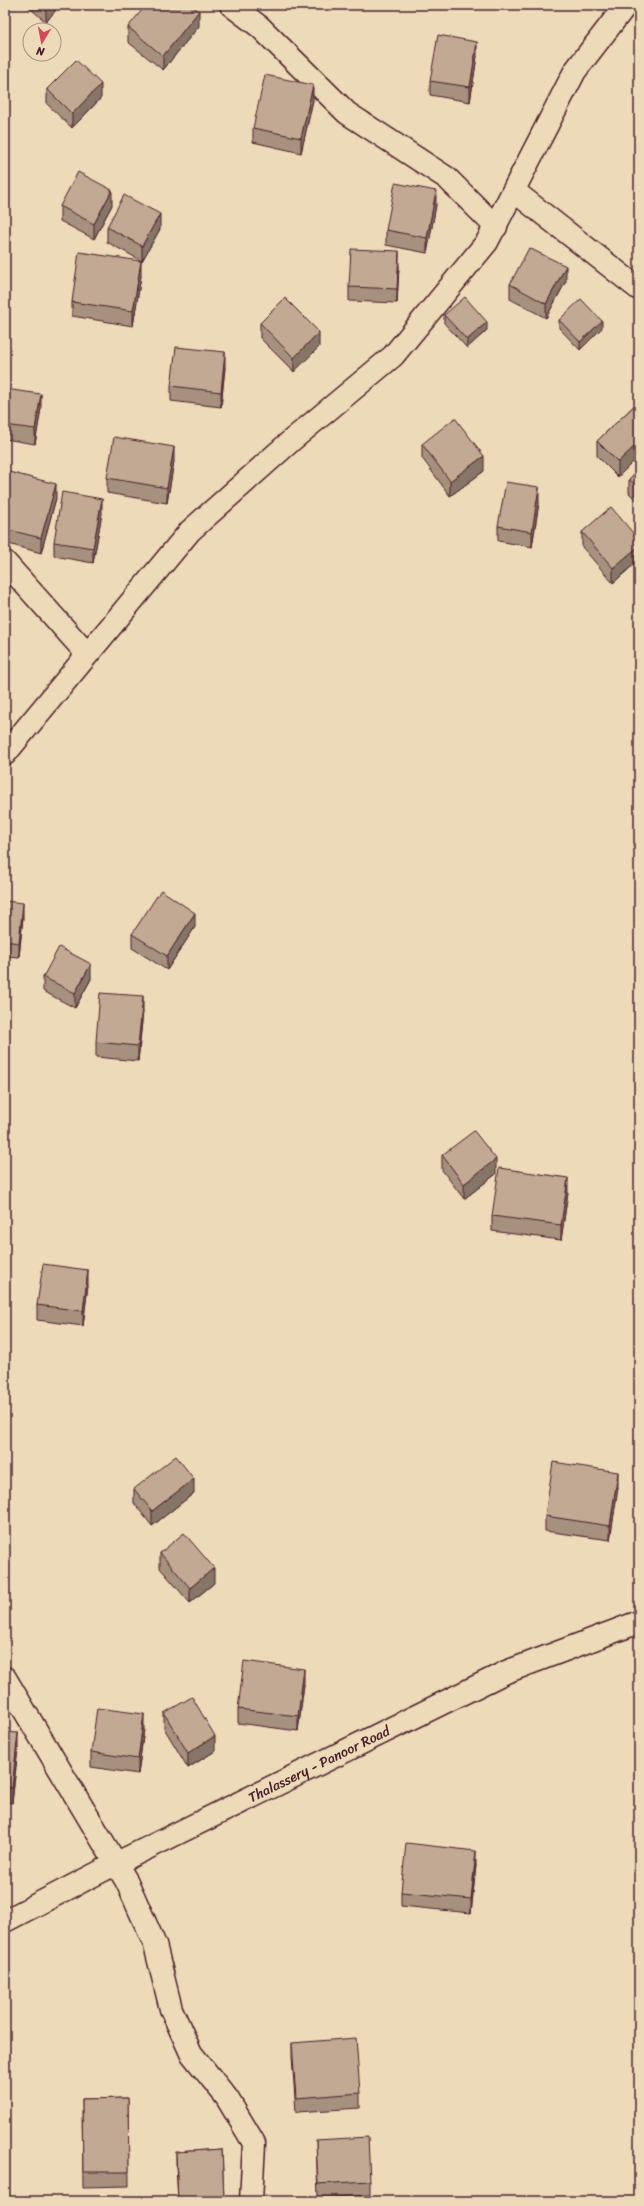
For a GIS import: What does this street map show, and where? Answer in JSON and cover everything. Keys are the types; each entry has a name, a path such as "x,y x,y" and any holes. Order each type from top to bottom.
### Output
{"street":[{"path":"230,5 260,27 347,113 447,178 496,227"},
{"path":"5,754 190,531 292,440 393,356 487,242 575,71 626,5"},
{"path":"514,191 639,289"},
{"path":"5,562 87,654"},
{"name":"Thalassery - Panoor Road","path":"5,1920 117,1862 506,1672 639,1622"},
{"path":"5,1678 117,1862 155,1945 171,2009 191,2054 227,2098 254,2143 251,2201"}],"building":[{"path":"146,5 191,5 199,11 163,56 128,27"},
{"path":"438,35 477,42 470,87 430,81"},
{"path":"76,60 101,84 72,114 47,89"},
{"path":"265,75 313,85 301,138 253,128"},
{"path":"78,172 112,190 94,224 60,206"},
{"path":"395,183 436,191 427,238 386,230"},
{"path":"124,195 160,214 142,246 107,227"},
{"path":"529,248 566,266 546,304 510,284"},
{"path":"351,249 399,251 397,289 349,287"},
{"path":"79,252 141,261 133,311 72,302"},
{"path":"465,297 487,322 467,340 444,315"},
{"path":"285,298 319,332 294,358 260,323"},
{"path":"581,299 602,321 580,342 559,320"},
{"path":"176,347 225,352 221,392 171,386"},
{"path":"5,389 41,394 35,429 5,425"},
{"path":"638,402 639,442 618,462 597,441"},
{"path":"455,418 484,456 450,481 422,444"},
{"path":"114,437 174,447 167,488 107,478"},
{"path":"639,470 639,489 629,479"},
{"path":"5,471 56,484 41,538 5,529"},
{"path":"506,482 539,487 532,532 498,526"},
{"path":"62,492 102,499 93,548 54,542"},
{"path":"611,507 639,540 639,546 613,568 582,532"},
{"path":"161,890 195,913 167,956 132,934"},
{"path":"5,901 23,903 19,943 5,941"},
{"path":"59,947 91,964 75,993 43,977"},
{"path":"100,993 143,996 138,1046 96,1042"},
{"path":"474,1131 496,1159 464,1184 442,1155"},
{"path":"499,1168 568,1178 561,1225 492,1216"},
{"path":"43,1264 88,1270 83,1311 37,1305"},
{"path":"176,1456 194,1479 152,1511 134,1489"},
{"path":"553,1462 618,1472 610,1526 545,1516"},
{"path":"184,1533 214,1568 190,1588 160,1553"},
{"path":"244,1661 304,1669 298,1716 238,1709"},
{"path":"192,1697 215,1736 188,1753 164,1713"},
{"path":"97,1708 144,1714 138,1759 91,1752"},
{"path":"5,1732 18,1733 12,1788 5,1787"},
{"path":"406,1843 476,1851 471,1899 401,1892"},
{"path":"356,2038 360,2093 296,2098 292,2043"},
{"path":"128,2098 129,2172 83,2172 82,2099"},
{"path":"368,2137 370,2181 318,2184 316,2140"},
{"path":"222,2149 224,2199 178,2201 176,2152"}]}
